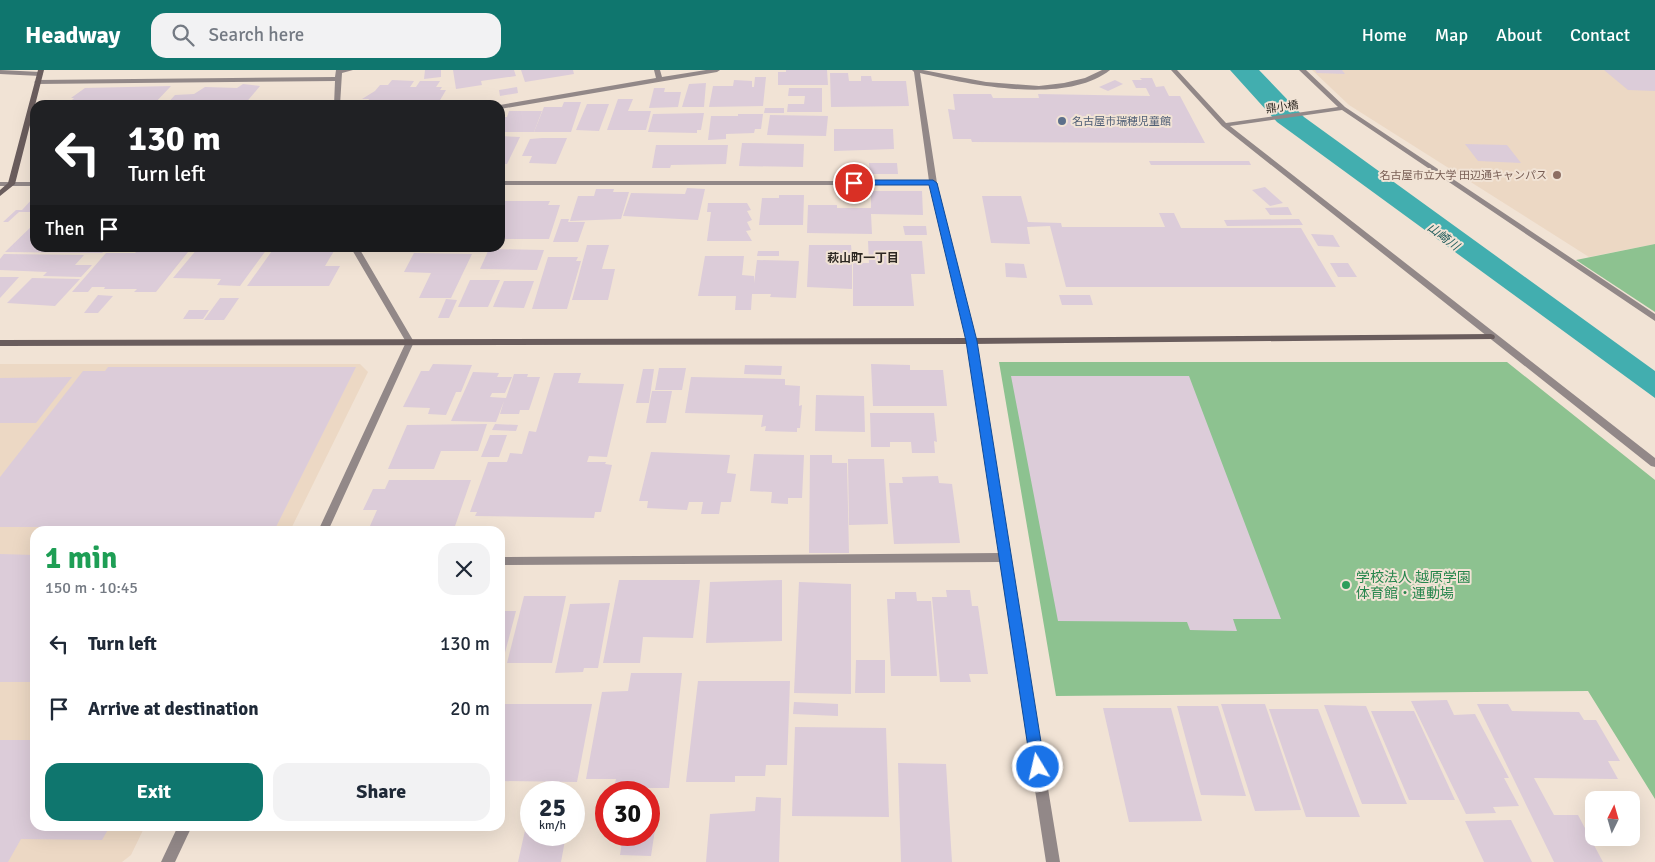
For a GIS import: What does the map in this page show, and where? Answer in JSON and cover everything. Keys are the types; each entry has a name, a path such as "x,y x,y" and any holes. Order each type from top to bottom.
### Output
{"street":[{"path":"37,82 338,73 350,70"},
{"path":"657,70 660,80"},
{"path":"505,106 717,70"},
{"path":"1053,862 972,341 933,183 916,70 964,82 1055,86 1081,82 1107,70"},
{"path":"1174,70 1224,126 1655,464"},
{"path":"1302,70 1344,108 1655,318"},
{"path":"0,72 40,72 32,100"},
{"path":"337,100 338,73"},
{"name":"鼎小橋","path":"1224,126 1344,108"},
{"path":"0,194 11,184 30,109"},
{"path":"505,183 933,183"},
{"path":"0,184 30,184"},
{"path":"357,252 410,342"},
{"path":"0,343 972,341 1492,337"},
{"path":"325,526 410,342"},
{"path":"505,561 1005,557"},
{"path":"168,862 183,831"}],"shaded area":[{"name":"名古屋市立大学 田辺通キャンパス","path":"1312,70 1655,70 1655,244 1589,257 1349,105"},
{"path":"0,364 360,364 368,372 292,526 30,526 30,831 143,831 131,855 122,862 0,862"}],"green space":[{"path":"1655,244 1655,312 1576,260"},
{"name":"学校法人 越原学園 体育館・運動場","path":"999,362 1507,362 1655,480 1655,799 1588,691 1056,696"}],"water":[{"name":"山崎川","path":"1230,70 1259,70 1304,117 1655,371 1655,398 1277,122"}],"building":[{"path":"425,70 441,70 441,77 424,79"},
{"path":"453,70 514,70 516,76 481,81 482,85 456,89"},
{"path":"521,70 573,70 574,74 525,82"},
{"path":"786,70 827,70 828,85 778,85 778,72 786,72"},
{"path":"1315,70 1342,70 1345,74 1317,73"},
{"path":"1604,70 1655,70 1655,91 1628,90"},
{"path":"830,73 848,73 849,81 861,81 861,76 871,76 872,81 906,81 909,106 831,107"},
{"path":"755,77 766,77 763,106 709,107 713,86 733,86 734,80 752,81 752,87 754,87"},
{"path":"1140,78 1152,78 1156,87 1164,86 1169,96 1180,96 1205,143 972,142 971,139 953,139 948,109 955,110 953,94 991,94 993,98 1039,98 1038,94 1150,96 1146,88 1136,88 1132,80 1142,80"},
{"path":"392,80 414,81 410,87 416,87 420,81 440,81 436,87 442,87 440,90 446,90 440,100 362,99 375,91 380,85 388,85"},
{"path":"1115,80 1123,84 1108,91 1099,87"},
{"path":"706,83 704,107 682,107 689,84"},
{"path":"243,84 260,86 248,100 170,100 175,95 194,94 205,87 237,88"},
{"path":"171,86 158,100 72,100 74,98 71,98 85,88"},
{"path":"517,87 518,93 500,96 499,90"},
{"path":"654,88 665,88 664,92 681,92 678,107 649,108"},
{"path":"789,88 822,88 822,112 787,112 788,104 804,104 805,96 788,96"},
{"path":"618,99 633,99 628,111 651,111 646,130 607,130"},
{"path":"564,102 581,102 571,132 534,132 544,107 562,107"},
{"path":"587,104 609,104 599,131 576,130"},
{"path":"765,108 784,108 784,113 764,113"},
{"path":"509,111 542,111 534,132 505,132 505,117 507,117"},
{"path":"704,113 701,130 697,130 697,133 648,132 653,114"},
{"path":"738,114 763,114 761,129 755,129 754,133 726,134 726,139 708,140 711,116 738,116"},
{"path":"770,115 828,116 826,136 767,135"},
{"path":"834,129 893,129 894,149 834,151"},
{"path":"505,136 520,137 507,164 505,164"},
{"path":"567,138 556,164 529,163 532,156 522,156 530,139"},
{"path":"742,143 804,144 803,167 739,166"},
{"path":"1465,144 1507,145 1521,163 1478,161"},
{"path":"656,145 728,145 726,164 671,165 670,168 652,168"},
{"path":"1149,161 1249,161 1251,165 1151,165"},
{"path":"869,163 897,163 898,174 870,174"},
{"path":"1265,187 1283,203 1270,206 1252,190"},
{"path":"687,188 705,189 698,220 623,216 631,193 685,194"},
{"path":"596,189 614,189 613,192 629,192 621,219 570,221 578,196 594,196"},
{"path":"871,191 922,191 923,215 871,214 872,234 807,233 808,205 837,205 837,208 871,208"},
{"path":"779,195 804,195 803,225 759,225 762,198 779,198"},
{"path":"982,196 1021,196 1028,222 1061,223 1062,227 1165,227 1159,213 1174,213 1181,228 1301,228 1336,287 1066,287 1050,226 1027,227 1030,244 991,243"},
{"path":"30,201 30,212 19,212 8,222 3,222 16,210 22,210"},
{"path":"505,201 550,201 548,205 560,205 549,239 505,239"},
{"path":"708,203 747,203 751,210 747,211 752,220 747,222 751,230 746,231 752,241 707,241 711,212 707,212"},
{"path":"1288,207 1292,215 1270,215 1265,208"},
{"path":"561,219 569,219 568,222 585,222 578,242 553,242"},
{"path":"1299,219 1303,225 1227,226 1224,220"},
{"path":"903,226 926,226 927,235 905,235"},
{"path":"30,228 30,252 103,252 102,253 5,252"},
{"path":"1311,234 1333,235 1340,247 1318,246"},
{"path":"868,241 922,241 925,274 911,274 914,306 853,306 853,263 869,263"},
{"path":"587,245 609,245 602,269 615,269 608,300 572,300"},
{"path":"809,245 851,245 852,256 836,256 836,263 852,263 852,289 807,287"},
{"path":"505,249 544,250 537,270 480,269 488,252 505,252"},
{"path":"758,251 779,251 779,256 757,256"},
{"path":"188,252 156,292 134,292 137,289 92,287 88,292 72,292 106,253"},
{"path":"195,252 265,252 240,286 217,285 221,279 173,278"},
{"path":"271,252 333,252 325,266 340,266 329,286 247,286"},
{"path":"414,253 472,254 451,298 419,298 431,273 404,272"},
{"path":"4,254 84,255 75,265 92,265 81,277 43,276 47,272 0,270 0,259"},
{"path":"705,256 744,256 742,275 754,276 754,283 757,260 799,261 796,298 770,297 771,294 752,294 751,310 735,310 736,296 698,296"},
{"path":"548,257 578,257 576,261 581,261 567,309 532,309"},
{"path":"1005,263 1024,264 1027,278 1006,277"},
{"path":"1330,263 1348,263 1357,277 1338,277"},
{"path":"0,277 19,277 0,298"},
{"path":"32,278 80,279 55,306 7,303"},
{"path":"470,280 500,280 488,307 458,307"},
{"path":"504,281 534,281 524,308 493,307"},
{"path":"98,295 113,296 98,313 84,313"},
{"path":"1059,295 1090,295 1093,305 1062,305"},
{"path":"220,298 239,298 224,320 204,320"},
{"path":"446,299 457,300 449,318 438,318"},
{"path":"189,310 209,310 203,319 183,319"},
{"path":"433,364 472,365 461,392 456,392 446,415 428,414 430,408 403,407 421,371 429,371"},
{"path":"871,364 910,365 910,370 943,370 947,406 873,406"},
{"path":"745,365 782,366 781,375 744,374"},
{"path":"108,367 356,367 276,526 0,527 0,477 83,371 105,371"},
{"path":"659,368 686,368 682,390 655,390"},
{"path":"643,369 654,369 649,403 636,403"},
{"path":"473,372 499,373 497,377 512,377 505,393 492,393 490,397 506,398 514,374 528,374 527,377 540,377 529,410 520,410 519,414 500,414 504,401 496,422 451,421"},
{"path":"554,373 581,373 578,383 624,384 607,457 589,456 587,462 606,462 605,464 612,465 601,512 595,512 594,518 475,516 477,512 470,512 488,462 507,462 510,453 522,454 529,431 536,432"},
{"path":"1011,376 1189,376 1281,619 1233,619 1237,631 1190,630 1187,622 1058,621"},
{"path":"72,377 36,423 0,423 0,378"},
{"path":"691,377 785,379 785,385 800,386 799,406 802,405 800,428 797,428 797,432 765,431 766,426 761,427 763,415 685,413"},
{"path":"652,391 672,391 666,423 646,423"},
{"path":"816,395 864,396 865,432 815,431"},
{"path":"870,413 934,413 937,442 934,441 935,453 912,453 911,442 890,442 890,447 871,447"},
{"path":"487,424 478,451 441,451 434,469 388,469 407,425"},
{"path":"495,424 518,425 516,431 492,430"},
{"path":"490,435 507,435 499,457 481,457"},
{"path":"651,452 730,455 727,473 736,474 731,502 721,502 719,514 701,514 703,502 689,502 687,510 647,508 648,501 639,501"},
{"path":"754,454 804,455 802,498 788,498 788,504 771,503 772,492 750,491"},
{"path":"810,455 832,455 832,463 847,463 849,553 809,553"},
{"path":"848,459 884,459 888,524 849,525"},
{"path":"938,476 939,483 952,484 960,543 894,544 889,483 903,483 902,477"},
{"path":"389,480 471,480 455,526 370,526 377,510 363,510 373,489 385,489"},
{"path":"0,554 30,555 30,682 0,682"},
{"path":"619,580 700,580 693,638 643,637 640,663 603,663"},
{"path":"782,580 782,641 706,643 710,582"},
{"path":"799,582 851,584 851,694 794,693"},
{"path":"946,590 970,590 972,606 978,606 988,674 969,674 971,682 940,682 932,597 947,597"},
{"path":"895,592 916,592 917,601 931,601 937,676 891,676 887,599 895,599"},
{"path":"524,596 566,596 552,663 507,663"},
{"path":"610,603 598,668 584,668 583,672 555,673 570,604"},
{"path":"505,611 516,611 505,653"},
{"path":"856,660 885,660 885,693 855,693"},
{"path":"631,673 682,673 669,788 660,788 660,781 586,779 602,692 628,691"},
{"path":"698,681 790,681 787,765 766,765 765,776 735,776 735,782 686,782"},
{"path":"1447,700 1454,715 1475,714 1509,778 1504,778 1519,806 1493,807 1496,813 1466,814 1411,701"},
{"path":"794,702 838,704 838,716 793,714"},
{"path":"505,704 592,704 577,781 505,781"},
{"path":"1221,704 1265,704 1301,810 1255,811"},
{"path":"1477,704 1508,704 1512,711 1579,712 1584,720 1596,720 1620,761 1608,761 1618,779 1534,778 1554,815 1578,815 1585,828 1585,846 1594,846 1603,862 1554,862"},
{"path":"1324,705 1366,706 1407,804 1362,804"},
{"path":"1177,706 1218,706 1246,796 1201,795"},
{"path":"1103,708 1171,708 1202,821 1129,822"},
{"path":"1269,709 1318,709 1360,817 1306,817"},
{"path":"1371,711 1414,711 1455,800 1409,800"},
{"path":"795,727 886,728 889,817 792,816"},
{"path":"0,740 30,740 30,831 107,831 102,840 21,839 8,862 0,862"},
{"path":"898,763 946,764 952,862 901,862"},
{"path":"756,797 781,798 779,862 706,862 710,814 755,811"},
{"path":"1511,820 1532,862 1484,862 1465,821"},
{"path":"522,846 564,846 561,862 518,862"},
{"path":"621,846 653,846 651,856 620,855"}],"place":[{"name":"名古屋市瑞穂児童館","path":"1062,121"},
{"name":"名古屋市立大学 田辺通キャンパス","path":"1557,175"},
{"name":"学校法人 越原学園 体育館・運動場","path":"1346,585"}],"district":[{"name":"萩山町一丁目","path":"863,258"}],"route":[{"path":"854,183 933,183 972,341 1038,767"}]}
